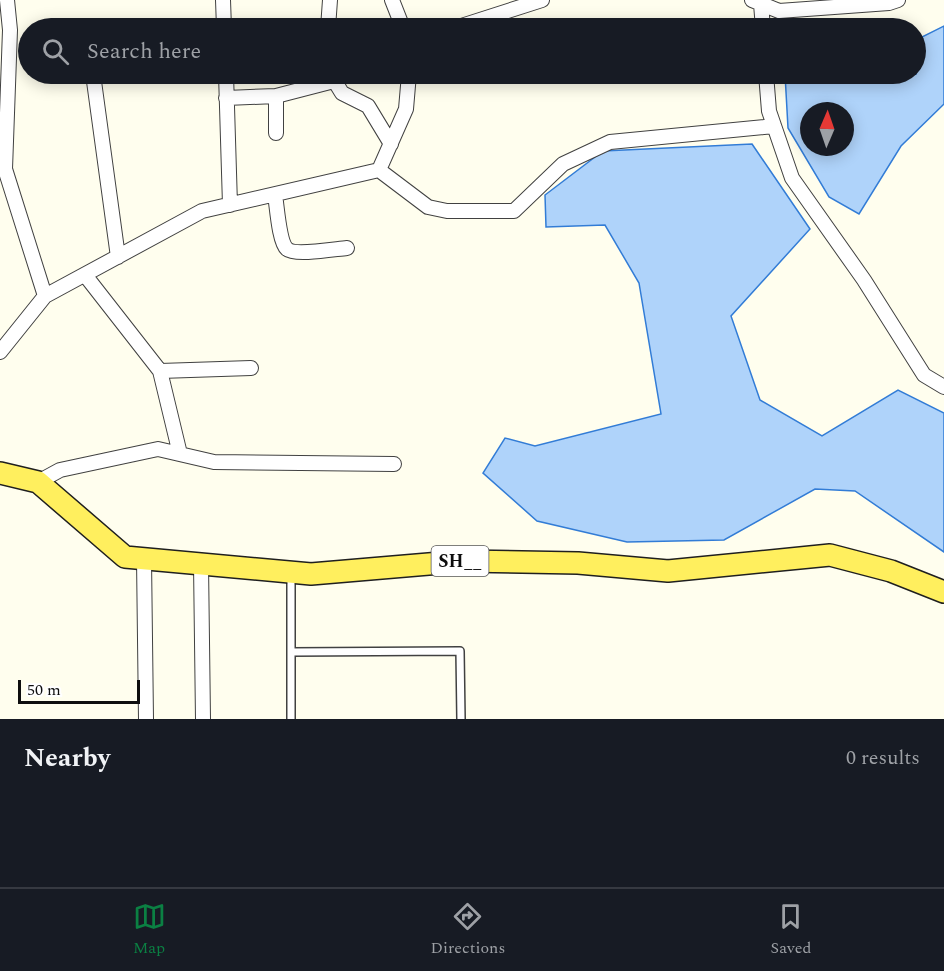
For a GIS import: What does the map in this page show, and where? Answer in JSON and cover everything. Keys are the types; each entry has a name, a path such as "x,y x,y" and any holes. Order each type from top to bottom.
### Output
{"main road":[{"name":"SH__","path":"0,473 38,482 125,557 311,573 464,561 578,563 668,572 830,555 891,571 944,592"}],"street":[{"path":"6,0 10,30 5,169 45,296"},
{"path":"223,0 224,18"},
{"path":"329,18 330,0"},
{"path":"392,0 399,18"},
{"path":"486,18 542,0"},
{"path":"756,2 779,11 889,3 898,0"},
{"path":"756,2 760,18"},
{"path":"94,84 118,257"},
{"path":"226,84 230,205"},
{"path":"226,98 276,96 311,84"},
{"path":"336,84 342,93 369,106 391,144"},
{"path":"379,170 406,109 408,84"},
{"path":"767,84 769,111 792,178 864,280 924,375 944,387"},
{"path":"276,96 276,133"},
{"path":"379,170 428,207 447,211 514,211 563,164 610,142 774,126"},
{"path":"0,352 45,296 202,211 379,170"},
{"path":"275,195 282,239 284,247 288,250 307,252 347,248"},
{"path":"85,275 160,371 180,454"},
{"path":"160,371 251,368"},
{"path":"38,482 60,470 158,449 214,462 394,464"},
{"path":"144,559 146,719"},
{"path":"201,564 203,719"}],"lane":[{"path":"291,572 291,719"},
{"path":"291,652 460,651 462,719"}],"water":[{"path":"944,26 944,104 901,146 859,214 829,197 805,156 854,156 854,102 800,102 800,148 788,128 786,84 926,84 926,35"},
{"path":"752,144 810,229 731,316 760,400 822,436 898,390 944,413 944,552 855,491 815,489 724,540 627,542 537,521 483,473 505,438 535,446 661,414 639,283 605,225 546,227 545,195 603,151"}]}
